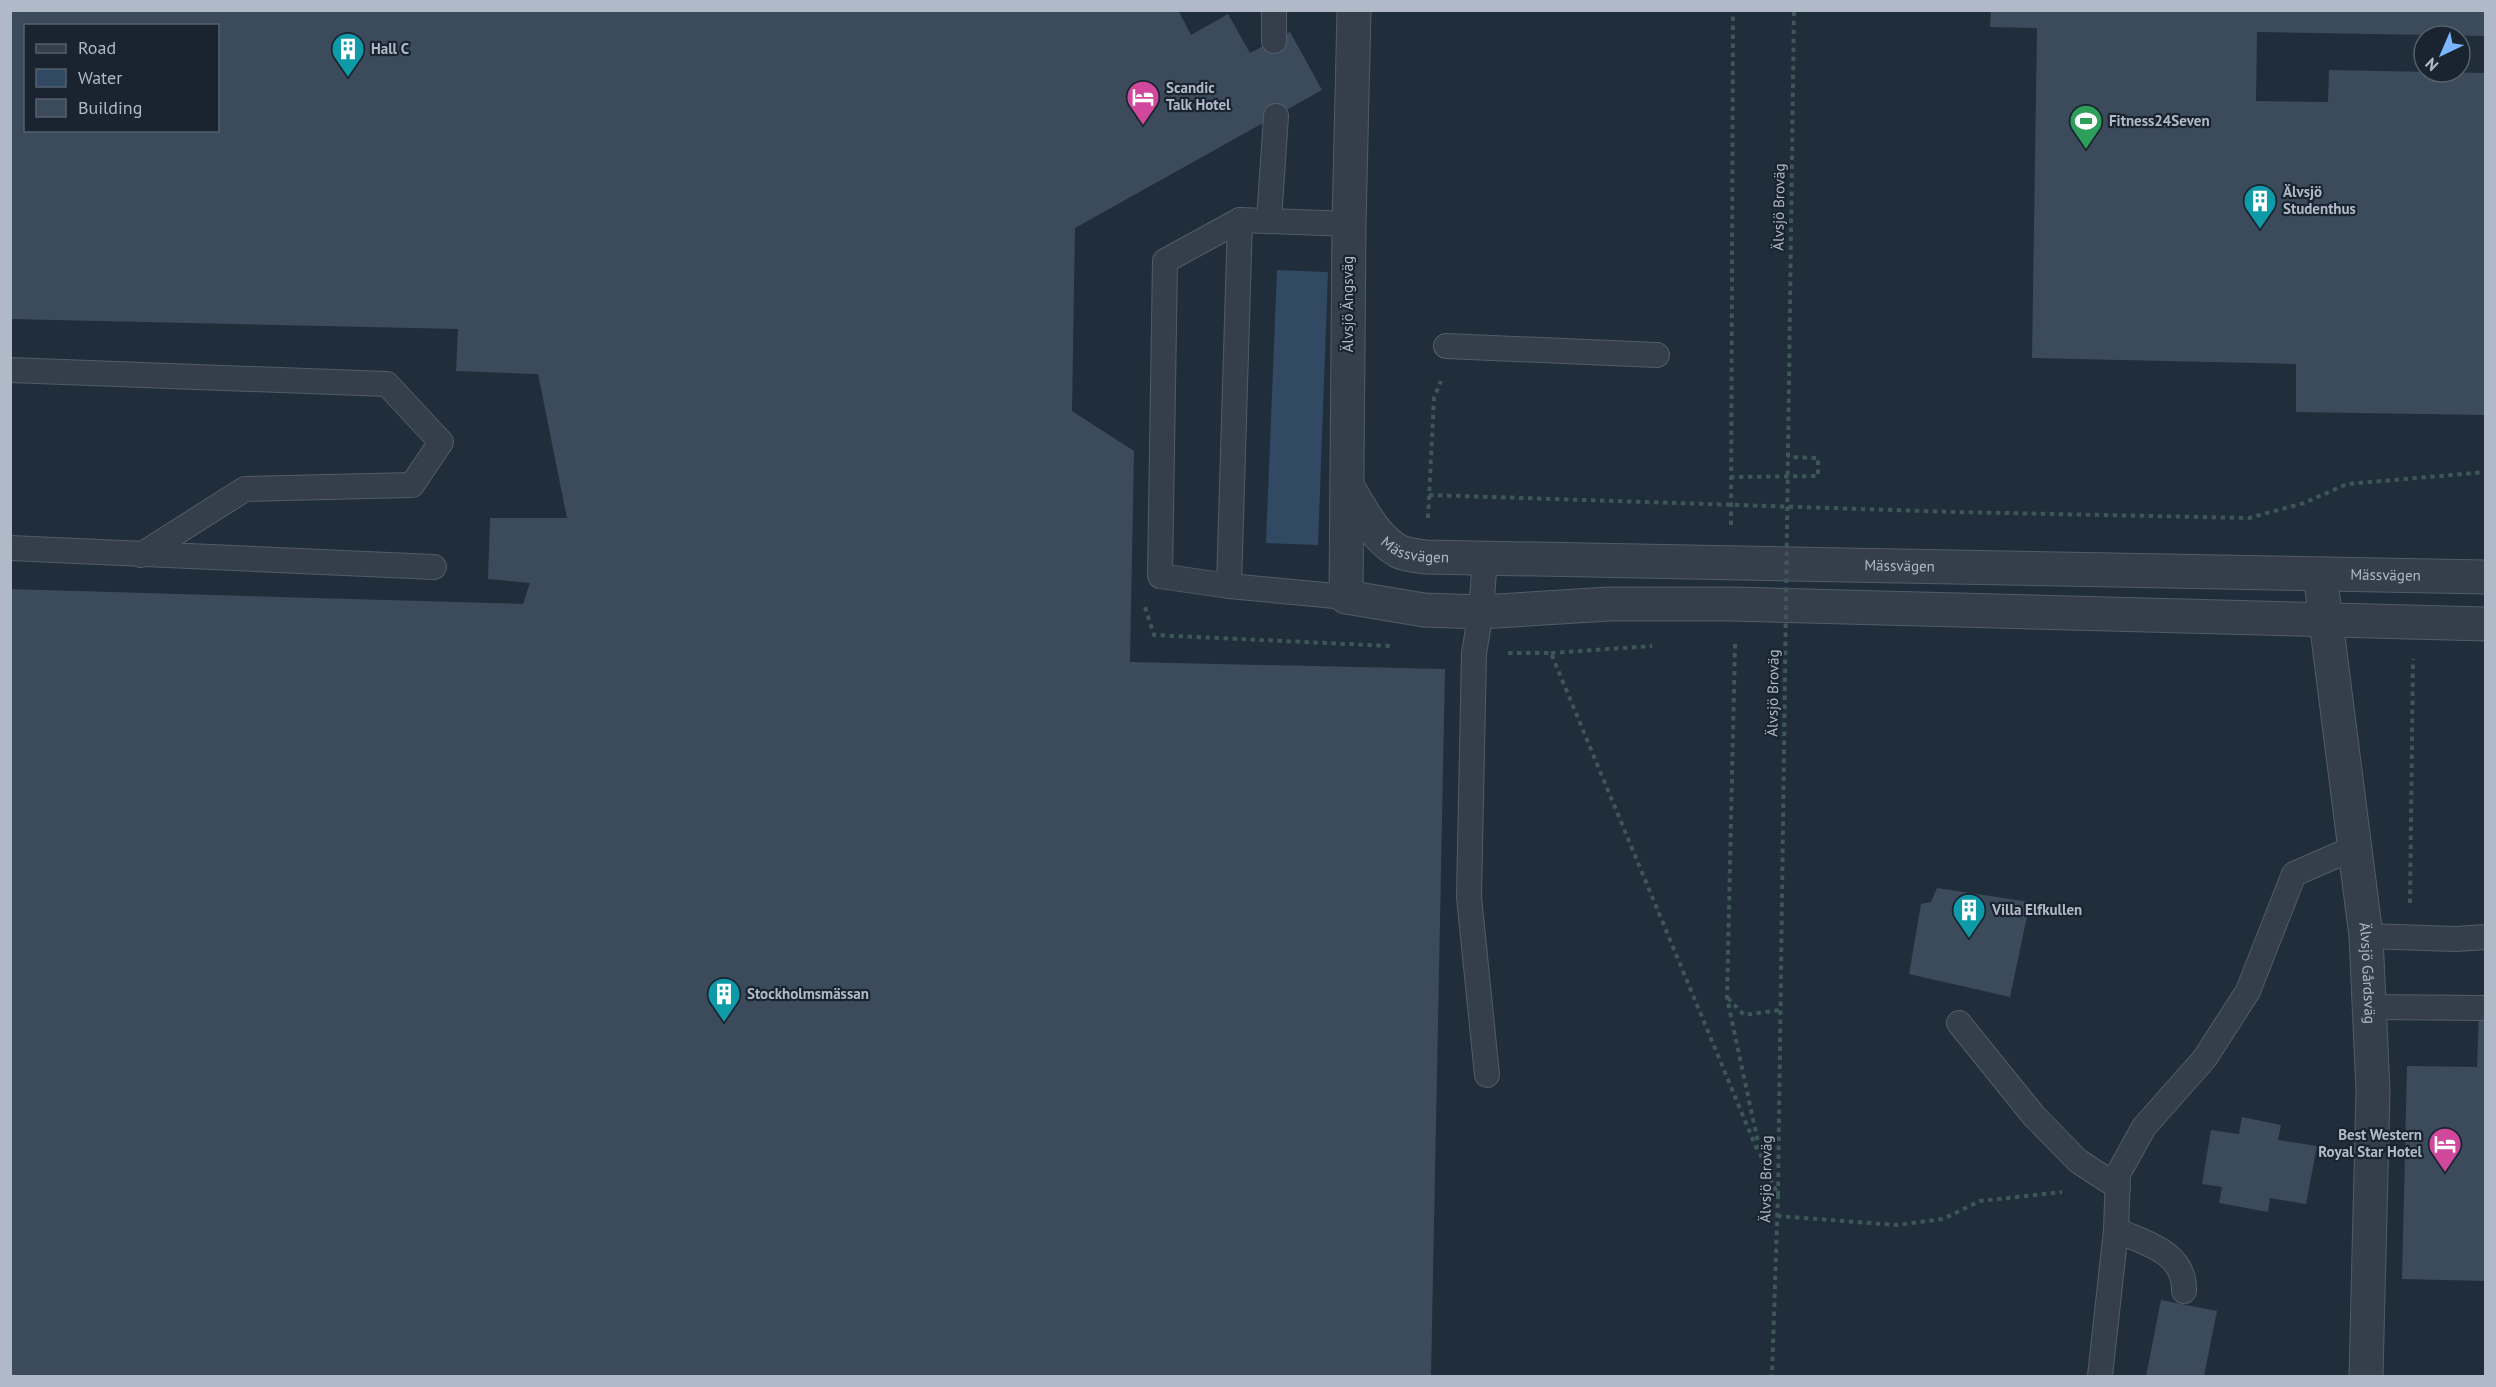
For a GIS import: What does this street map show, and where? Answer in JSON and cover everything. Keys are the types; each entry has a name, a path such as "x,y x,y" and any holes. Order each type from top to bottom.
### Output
{"street":[{"name":"Älvsjö Ängsväg","path":"1346,597 1348,224 1354,10"},
{"name":"Mässvägen","path":"1347,486 1366,518 1384,540 1400,552 1426,557 2486,577"},
{"name":"Älvsjö Gårdsväg","path":"2320,574 2366,936 2373,1092 2366,1377"},
{"path":"1346,597 1424,610 1481,612 1609,604 1732,604 2486,624"}],"lane":[{"path":"1274,10 1274,41"},
{"path":"1269,220 1276,116"},
{"path":"1346,597 1229,586 1160,576 1165,261 1240,220 1348,224"},
{"path":"1229,586 1240,220"},
{"path":"1446,346 1657,355"},
{"path":"10,370 387,384 441,442 412,485 245,489 141,555"},
{"path":"10,548 435,567"},
{"path":"1485,558 1481,612 1474,652 1469,897 1486,1075"},
{"path":"2100,1377 2116,1230 2118,1174 2144,1127 2205,1058 2248,991 2294,874 2354,848"},
{"path":"2366,936 2456,939 2486,937"},
{"path":"2369,1007 2486,1008"},
{"path":"1959,1023 2034,1116 2078,1161 2118,1186"},
{"path":"2116,1230 2166,1252 2184,1275 2184,1291"}],"path":[{"path":"1732,563 1730,477 1733,10"},
{"name":"Älvsjö Broväg","path":"1772,1377 1778,1195 1794,10"},
{"path":"1426,557 1434,398 1445,371 1446,346"},
{"path":"1730,477 1818,476 1818,458 1788,458"},
{"path":"1430,495 2249,518 2304,503 2347,484 2460,472 2486,472"},
{"path":"1732,604 1735,640 1727,998 1762,1161 1778,1195"},
{"path":"2409,937 2413,652"},
{"path":"1727,998 1744,1015 1780,1010"},
{"path":"1777,1216 1897,1225 1943,1219 1980,1201 2118,1186"}],"water":[{"path":"1277,270 1328,272 1318,545 1266,543"}],"building":[{"name":"Stockholmsmässan","path":"10,10 1178,10 1191,35 1228,14 1250,53 1290,32 1322,90 1075,228 1072,411 1134,451 1130,662 1445,669 1431,1376 10,1376 10,589 523,604 530,583 488,579 490,518 567,518 538,374 456,371 458,329 10,319"},
{"name":"Älvsjö Studenthus","path":"1991,10 2486,10 2486,36 2472,36 2472,24 2412,24 2412,35 2257,32 2256,101 2328,102 2329,70 2412,72 2412,84 2472,84 2472,73 2486,73 2486,415 2296,412 2296,364 2032,358 2037,28 1990,27"},
{"name":"Villa Elfkullen","path":"1937,888 2030,902 2010,997 1909,974 1921,904 1931,902"},
{"name":"Best Western Royal Star Hotel","path":"2479,1010 2486,1010 2486,1281 2402,1279 2407,1066 2477,1067"},
{"path":"2242,1117 2281,1125 2278,1140 2317,1146 2306,1204 2270,1198 2268,1212 2219,1203 2222,1187 2202,1184 2211,1130 2239,1134"},
{"path":"2161,1300 2217,1311 2204,1376 2146,1376"}],"place":[{"name":"Hall C","path":"348,78"},
{"name":"Scandic Talk Hotel","path":"1143,126"},
{"name":"Fitness24Seven","path":"2086,150"},
{"name":"Älvsjö Studenthus","path":"2260,230"},
{"name":"Villa Elfkullen","path":"1969,939"},
{"name":"Stockholmsmässan","path":"724,1023"},
{"name":"Best Western Royal Star Hotel","path":"2445,1173"}]}
